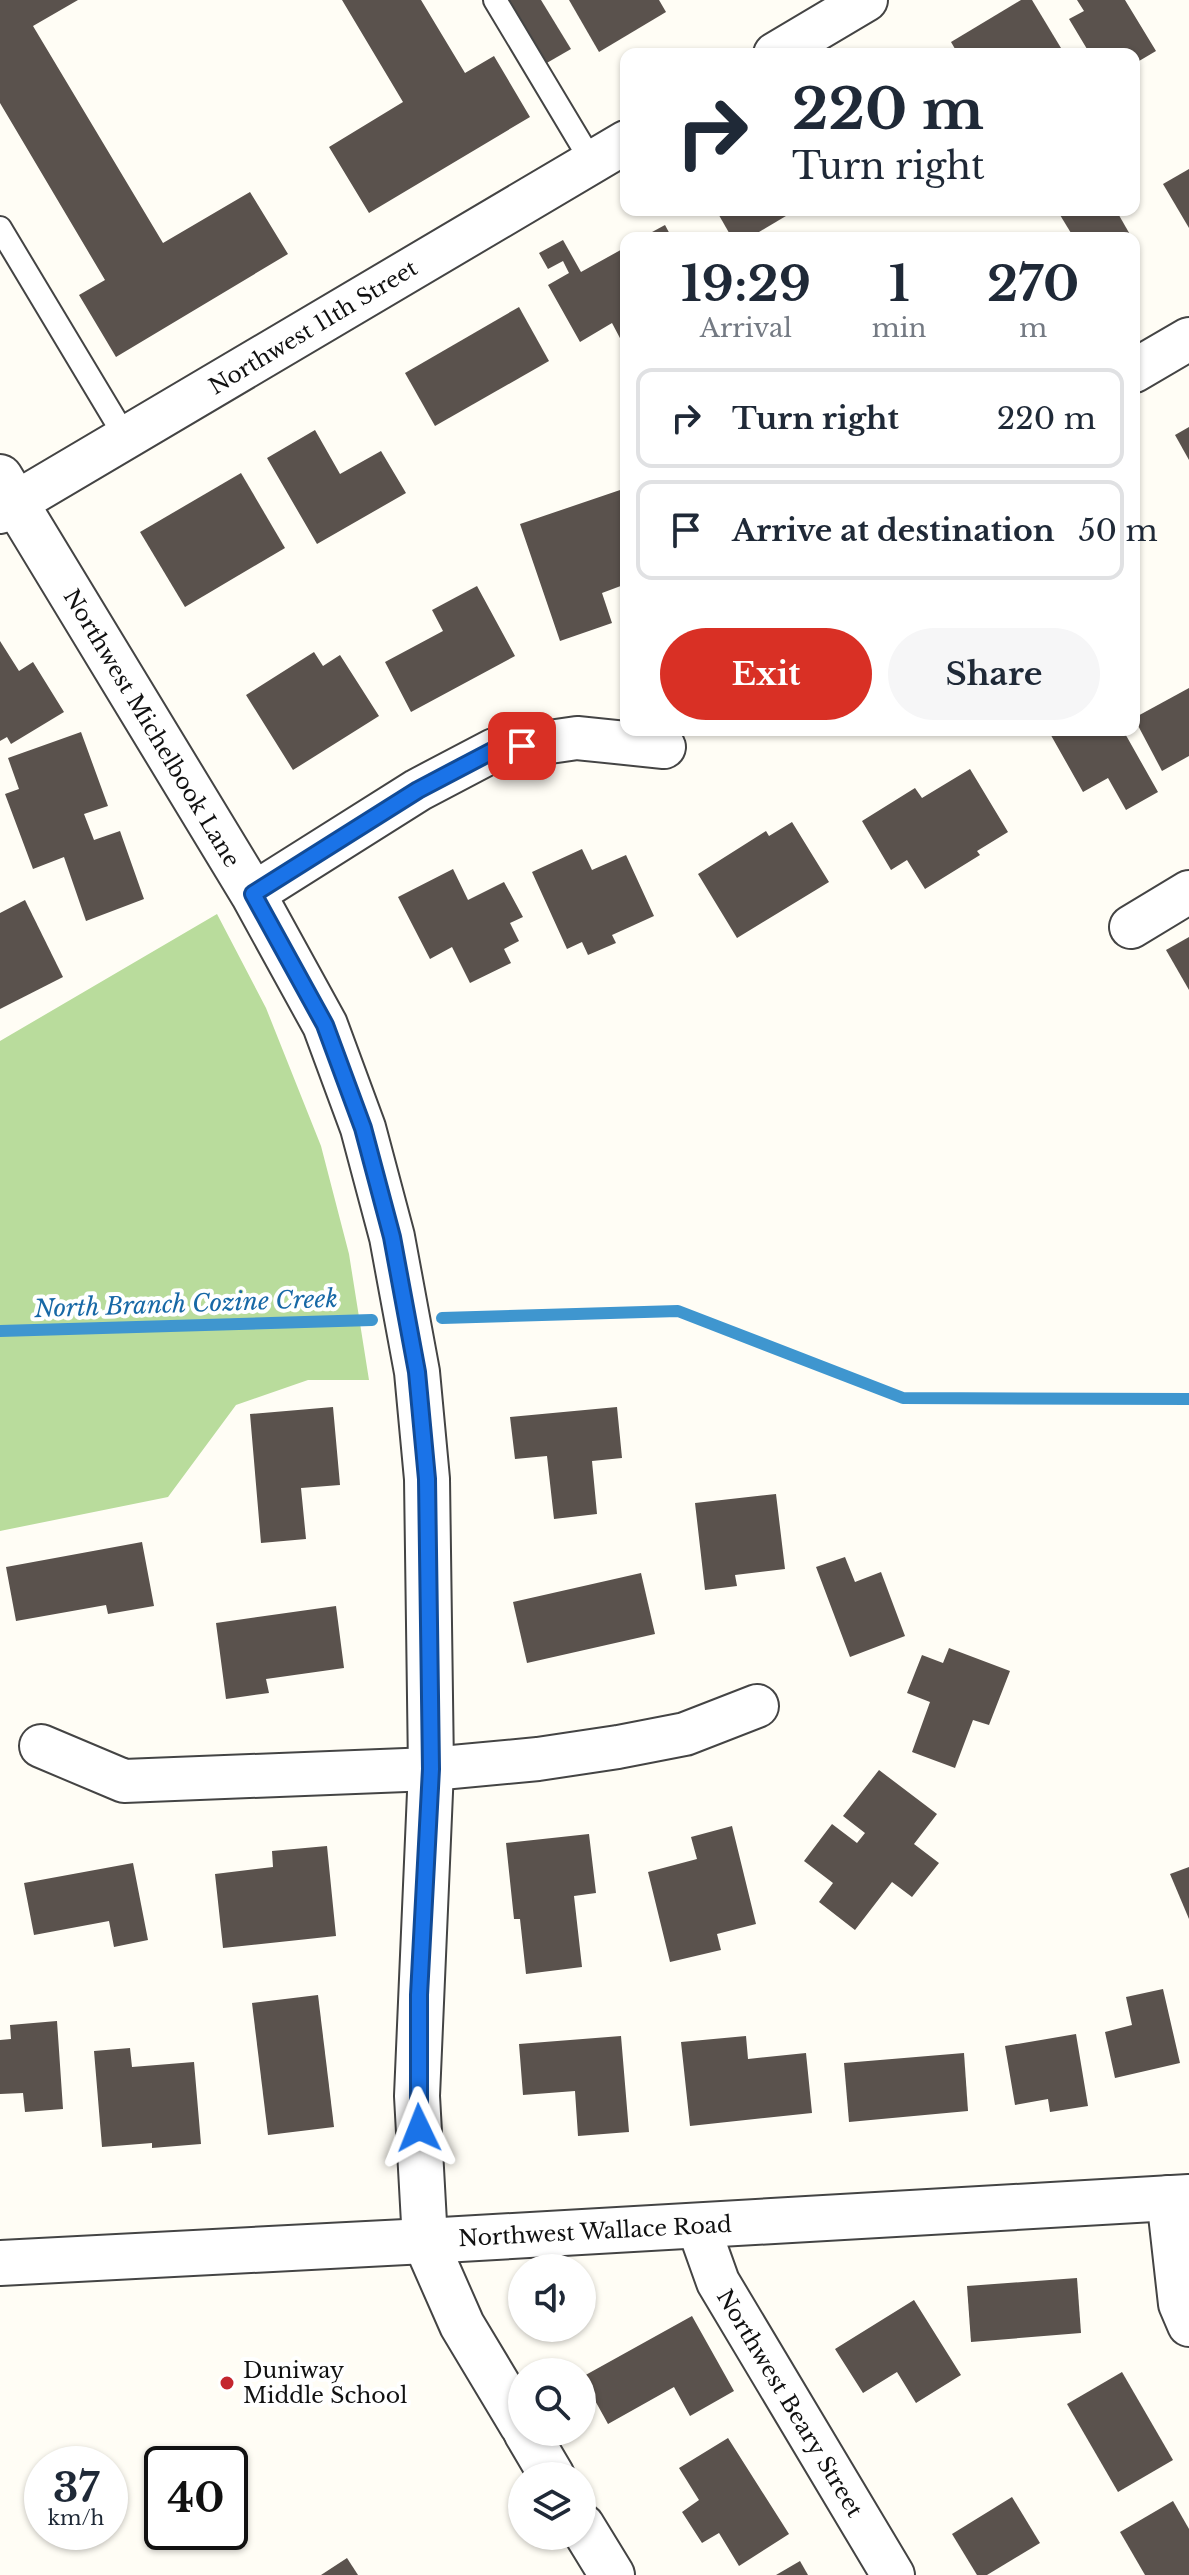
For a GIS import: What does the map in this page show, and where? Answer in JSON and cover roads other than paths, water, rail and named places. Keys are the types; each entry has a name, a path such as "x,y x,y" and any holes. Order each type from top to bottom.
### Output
{"street":[{"path":"785,48 866,0"},
{"name":"Northwest 11th Street","path":"5,497 126,438 609,152"},
{"path":"1140,368 1189,339"},
{"name":"Northwest Michelbook Lane","path":"5,497 253,894 325,1025 363,1128 392,1237 417,1372 427,1479 431,1769 417,2096 425,2241 462,2325 508,2402"},
{"path":"253,894 418,790 494,750 577,738 664,747"},
{"path":"1131,927 1189,892"},
{"path":"41,1746 124,1781 431,1769 538,1759 645,1742 685,1734 757,1706"},
{"path":"1178,2197 1180,2304 1189,2325"},
{"name":"Northwest Wallace Road","path":"0,2263 1178,2197"},
{"name":"Northwest Beary Street","path":"698,2226 718,2282 893,2575"},
{"path":"596,2549 612,2575"}],"lane":[{"path":"495,0 511,26 609,152"},
{"path":"0,228 126,438"}],"waterway":[{"name":"North Branch Cozine Creek","path":"442,1318 678,1311 903,1398 1189,1399"},
{"name":"North Branch Cozine Creek","path":"0,1331 372,1320"}],"place":[{"name":"Duniway Middle School","path":"227,2383"}]}
